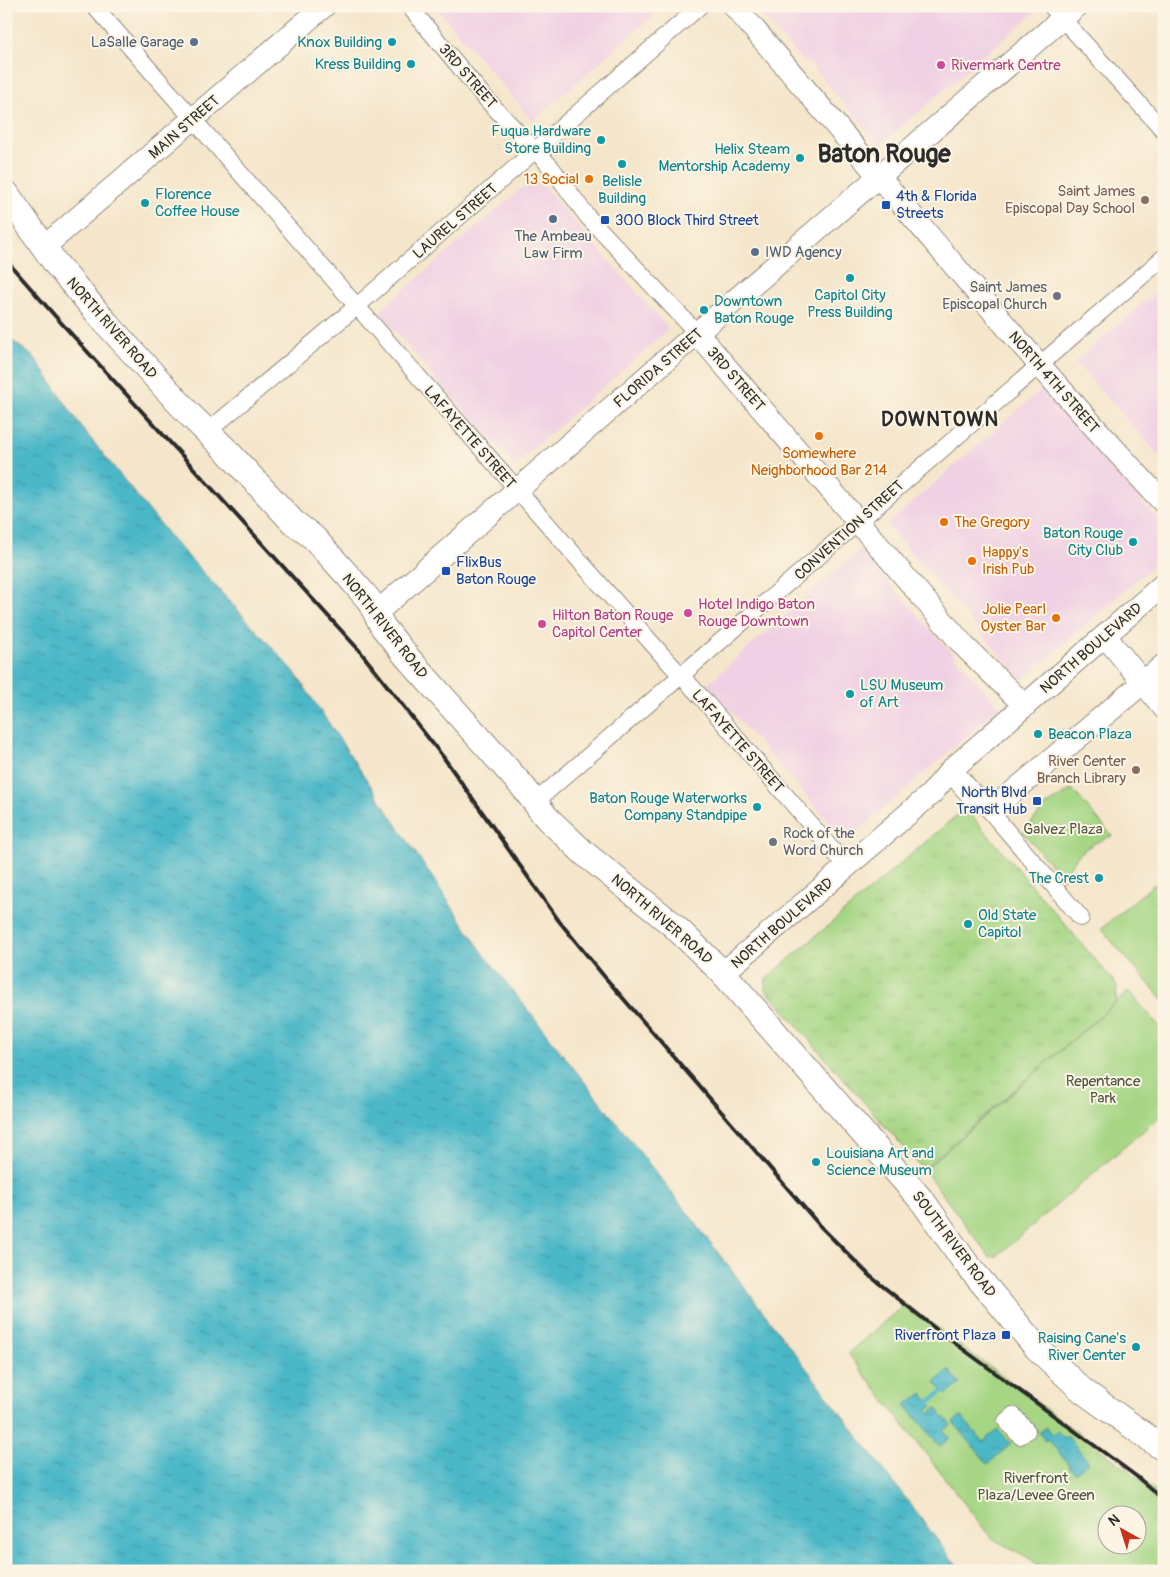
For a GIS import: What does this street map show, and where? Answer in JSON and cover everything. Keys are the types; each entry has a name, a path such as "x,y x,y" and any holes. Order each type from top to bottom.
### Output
{"main road":[{"name":"NORTH RIVER ROAD","path":"6,193 44,247 113,331 292,522 313,537 369,600 383,627 407,657 534,803 578,849 666,919 723,973"},
{"name":"SOUTH RIVER ROAD","path":"723,973 924,1203 966,1262 1037,1348 1088,1395 1164,1449"}],"street":[{"name":"LAFAYETTE STREET","path":"94,6 356,307 681,675 846,867"},
{"name":"MAIN STREET","path":"44,247 324,6"},
{"name":"3RD STREET","path":"409,6 486,99 551,167 587,216 697,334 964,646 1025,706"},
{"name":"LAUREL STREET","path":"207,432 356,307 700,6"},
{"name":"NORTH 4TH STREET","path":"734,6 878,178 1040,363 1106,442 1164,503"},
{"name":"FLORIDA STREET","path":"376,613 878,178 1064,10"},
{"path":"1064,10 1164,131"},
{"name":"CONVENTION STREET","path":"534,803 809,567 858,521 1164,257"},
{"name":"NORTH BOULEVARD","path":"723,973 931,794 950,770 1164,584"},
{"path":"1105,636 1164,708"},
{"path":"984,804 995,805 1005,800 1164,665"},
{"path":"950,770 984,804 1081,918"}],"shaded area":[{"path":"435,6 664,6 533,121"},
{"path":"754,6 1028,6 1034,13 880,145 810,64 800,59"},
{"path":"535,177 669,329 515,465 442,387 380,313 382,309"},
{"path":"1164,285 1164,461 1075,362"},
{"path":"1043,388 1164,526 1164,556 1022,680 887,525"},
{"path":"860,550 1000,707 846,841 707,684"}],"green space":[{"name":"Galvez Plaza","path":"1072,789 1112,836 1083,851 1072,863 1063,879 1023,832 1046,806"},
{"path":"965,808 1117,985 1116,1002 927,1166 919,1165 765,989 766,979"},
{"path":"1154,884 1164,895 1164,1001 1101,929"},
{"name":"Repentance Park","path":"1129,991 1164,1032 1164,1113 997,1256 990,1257 924,1170"},
{"name":"Riverfront Plaza/Levee Green","path":"905,1304 1136,1476 1164,1500 1164,1561 1154,1571 1046,1571 1029,1558 991,1538 848,1353"}],"water":[{"path":"6,336 35,358 82,428 172,539 293,670 483,953 690,1216 961,1571 6,1571"},
{"path":"949,1370 960,1384 946,1395 935,1382"},
{"path":"922,1394 933,1406 927,1411 929,1414 936,1408 951,1425 944,1431 950,1438 940,1446 905,1405"},
{"path":"961,1416 983,1442 998,1430 1011,1444 988,1464 953,1422"},
{"path":"1046,1427 1053,1435 1057,1431 1064,1438 1067,1436 1089,1462 1075,1473 1048,1439 1045,1441 1039,1433"}],"waterway":[{"path":"928,1403 943,1391"}],"railway":[{"path":"6,260 359,650 444,758 559,921 603,975 821,1227 870,1276 941,1333 1136,1476 1164,1500"}],"place":[{"name":"LaSalle Garage","path":"194,42"},
{"name":"Knox Building","path":"392,42"},
{"name":"Kress Building","path":"411,64"},
{"name":"Rivermark Centre","path":"941,65"},
{"name":"Fuqua Hardware Store Building","path":"601,140"},
{"name":"Helix Steam Mentorship Academy","path":"800,158"},
{"name":"Belisle Building","path":"622,164"},
{"name":"13 Social","path":"589,179"},
{"name":"Saint James Episcopal Day School","path":"1145,200"},
{"name":"Florence Coffee House","path":"145,203"},
{"name":"4th & Florida Streets","path":"886,205"},
{"name":"The Ambeau Law Firm","path":"553,219"},
{"name":"300 Block Third Street","path":"605,220"},
{"name":"IWD Agency","path":"755,252"},
{"name":"Capitol City Press Building","path":"850,278"},
{"name":"Saint James Episcopal Church","path":"1057,296"},
{"name":"Downtown Baton Rouge","path":"704,310"},
{"name":"Somewhere Neighborhood Bar 214","path":"819,436"},
{"name":"The Gregory","path":"944,522"},
{"name":"Baton Rouge City Club","path":"1133,542"},
{"name":"Happy's Irish Pub","path":"972,561"},
{"name":"FlixBus Baton Rouge","path":"446,571"},
{"name":"Hotel Indigo Baton Rouge Downtown","path":"688,613"},
{"name":"Jolie Pearl Oyster Bar","path":"1056,618"},
{"name":"Hilton Baton Rouge Capitol Center","path":"542,624"},
{"name":"LSU Museum of Art","path":"850,694"},
{"name":"Beacon Plaza","path":"1038,734"},
{"name":"River Center Branch Library","path":"1136,770"},
{"name":"North Blvd Transit Hub","path":"1037,801"},
{"name":"Baton Rouge Waterworks Company Standpipe","path":"757,807"},
{"name":"Rock of the Word Church","path":"773,842"},
{"name":"The Crest","path":"1099,878"},
{"name":"Old State Capitol","path":"968,924"},
{"name":"Louisiana Art and Science Museum","path":"816,1162"},
{"name":"Riverfront Plaza","path":"1006,1335"},
{"name":"Raising Cane's River Center","path":"1136,1347"}],"district":[{"name":"Baton Rouge","path":"884,153"},
{"name":"DOWNTOWN","path":"940,419"}]}
